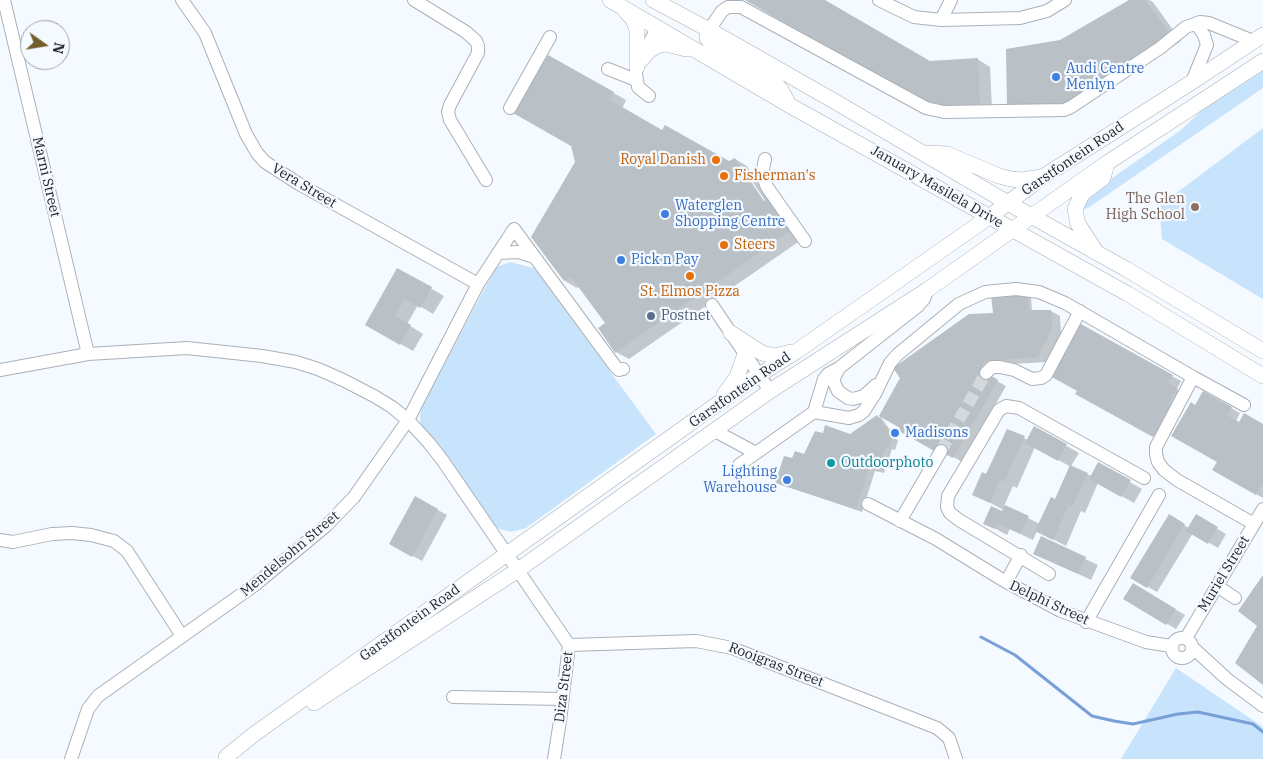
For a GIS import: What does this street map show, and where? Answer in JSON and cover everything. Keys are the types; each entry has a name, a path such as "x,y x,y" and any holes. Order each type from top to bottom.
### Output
{"main road":[{"path":"641,0 651,11 657,28"},
{"name":"January Masilela Drive","path":"653,0 922,152 1263,351"},
{"path":"616,3 633,19 637,29 637,70"},
{"name":"January Masilela Drive","path":"616,3 789,105 1128,294 1263,376"},
{"path":"708,30 707,38 710,42 774,82 789,105"},
{"name":"Garstfontein Road","path":"225,758 248,739 506,554 759,375 797,351 989,217 1044,176 1258,38"},
{"path":"637,70 654,48 667,44 680,47 717,62"},
{"name":"Garstfontein Road","path":"225,758 365,671 518,570 770,391 926,290 1106,163 1263,60"},
{"path":"922,152 947,154 990,173 1011,179 1022,180 1044,176"},
{"path":"1097,253 1078,224 1075,208 1082,194 1103,178 1106,163"},
{"path":"731,333 756,350 770,355 780,356 797,351"},
{"path":"716,406 737,377 745,354"}],"street":[{"name":"Marni Street","path":"4,0 88,354"},
{"name":"Vera Street","path":"182,0 205,33 246,134 257,154 265,162 299,184 478,284"},
{"path":"414,0 466,32 476,41 478,46 478,53 448,112 450,120 486,180"},
{"path":"879,0 914,17 941,20 1020,18 1047,11 1065,0"},
{"path":"941,20 951,0"},
{"path":"708,30 726,3 737,6 926,108 944,112 1064,110 1071,108 1160,48 1186,27 1202,22 1258,38"},
{"path":"1192,82 1207,45 1204,34 1196,24"},
{"path":"649,96 638,87 637,70 657,28"},
{"path":"510,108 550,37"},
{"path":"608,69 637,70"},
{"path":"765,160 762,174 767,187 805,241"},
{"name":"Mendelsohn Street","path":"71,759 84,720 94,700 112,685 256,584 334,518 362,487 408,420 478,284 514,229 534,256"},
{"path":"498,252 519,252 534,256 616,368 620,371 623,369"},
{"path":"814,412 845,418 859,415 870,404 890,363 917,337 959,304 985,292 1016,289 1029,289 1049,295 1244,405"},
{"path":"739,465 814,412 824,379 828,374 839,368 918,306 924,299 926,290"},
{"path":"712,305 770,391"},
{"path":"986,373 992,367 1000,367 1014,370 1032,379 1041,378 1046,375 1080,311"},
{"name":"Diza Street","path":"0,370 88,354 184,348 283,359 318,369 379,399 408,420 443,461 569,645 554,759"},
{"path":"839,368 834,376 834,384 838,392 848,398 858,399 864,396 882,380"},
{"path":"1193,377 1156,447 1158,462 1164,470 1177,480 1254,524"},
{"path":"1049,574 959,520 950,513 947,506 948,496 999,410 1006,406 1019,408 1144,478"},
{"path":"715,431 756,453"},
{"path":"900,521 941,451"},
{"path":"1086,622 1160,495"},
{"name":"Delphi Street","path":"868,504 936,539 1006,582 1061,611 1086,622 1146,642 1172,646 1177,638 1187,648"},
{"name":"Muriel Street","path":"1187,648 1217,586 1263,510"},
{"path":"0,540 13,542 52,534 72,533 91,535 114,541 127,550 182,636"},
{"path":"1006,582 1021,556"},
{"path":"1217,586 1235,598"},
{"name":"Rooigras Street","path":"569,645 696,641 732,648 937,728 948,738 956,759"},
{"path":"1187,648 1263,706"},
{"path":"453,697 563,699"}],"shaded area":[{"path":"1263,70 1263,88 1088,208 1080,210 1082,199 1181,130 1203,109"},
{"path":"1263,128 1263,299 1162,239 1159,206"},
{"path":"510,262 534,268 656,434 526,528 511,532 499,529 490,520 439,445 421,427 420,418 421,408 496,267"},
{"path":"1176,668 1263,727 1263,759 1121,759"}],"building":[{"path":"745,0 825,0 930,61 978,58 980,104 928,106"},
{"name":"Audi Centre Menlyn","path":"1129,0 1145,0 1170,33 1063,105 1007,104 1006,49 1060,40"},
{"name":"Waterglen Shopping Centre","path":"548,55 614,92 610,100 662,130 665,125 729,161 735,158 764,201 772,195 795,228 615,353 598,328 605,323 571,277 564,281 531,237 575,162 571,146 513,113"},
{"path":"397,268 432,287 420,308 405,299 395,316 411,325 400,345 365,325"},
{"path":"1028,293 1029,310 1051,310 1052,329 1038,357 985,361 980,369 998,380 953,458 937,450 936,452 899,431 900,428 879,416 900,378 893,368 969,314 993,313 991,295"},
{"path":"1079,323 1173,375 1168,383 1177,388 1168,405 1170,406 1153,437 1075,394 1077,391 1050,376"},
{"path":"1203,391 1232,407 1227,415 1239,422 1244,413 1263,424 1263,483 1256,495 1212,470 1217,462 1171,436 1191,402 1195,405"},
{"name":"Outdoorphoto","path":"877,415 893,437 889,448 886,447 878,471 869,468 856,509 775,483 784,456 792,458 795,451 804,454 815,431 823,433 825,425 850,434"},
{"path":"1034,426 1067,444 1058,461 1025,443"},
{"path":"1007,429 1025,436 1004,482 1000,480 990,503 972,495 982,472 986,474"},
{"path":"1098,462 1131,480 1121,497 1089,479"},
{"path":"1070,465 1088,473 1072,507 1069,505 1053,540 1035,531 1051,497 1055,499"},
{"path":"415,496 438,509 412,557 389,544"},
{"path":"1005,505 1029,516 1020,534 997,523 995,529 983,524 991,506 1002,511"},
{"path":"1169,514 1185,524 1147,588 1130,578"},
{"path":"1196,514 1218,527 1208,544 1186,531"},
{"path":"1041,536 1086,557 1078,574 1033,554"},
{"path":"1263,575 1263,685 1235,663 1257,626 1238,611"},
{"path":"1133,583 1176,609 1166,625 1123,599"}],"waterway":[{"path":"981,637 1015,655 1092,716 1133,724 1178,714 1198,712 1253,724 1263,732"}],"tunnel":[{"path":"941,451 986,373"}],"place":[{"name":"Audi Centre Menlyn","path":"1056,77"},
{"name":"Royal Danish","path":"716,160"},
{"name":"Fisherman's","path":"724,176"},
{"name":"The Glen High School","path":"1195,207"},
{"name":"Waterglen Shopping Centre","path":"665,214"},
{"name":"Steers","path":"724,245"},
{"name":"Pick n Pay","path":"621,260"},
{"name":"St. Elmos Pizza","path":"690,276"},
{"name":"Postnet","path":"651,316"},
{"name":"Madisons","path":"895,433"},
{"name":"Outdoorphoto","path":"831,463"},
{"name":"Lighting Warehouse","path":"787,480"}]}
